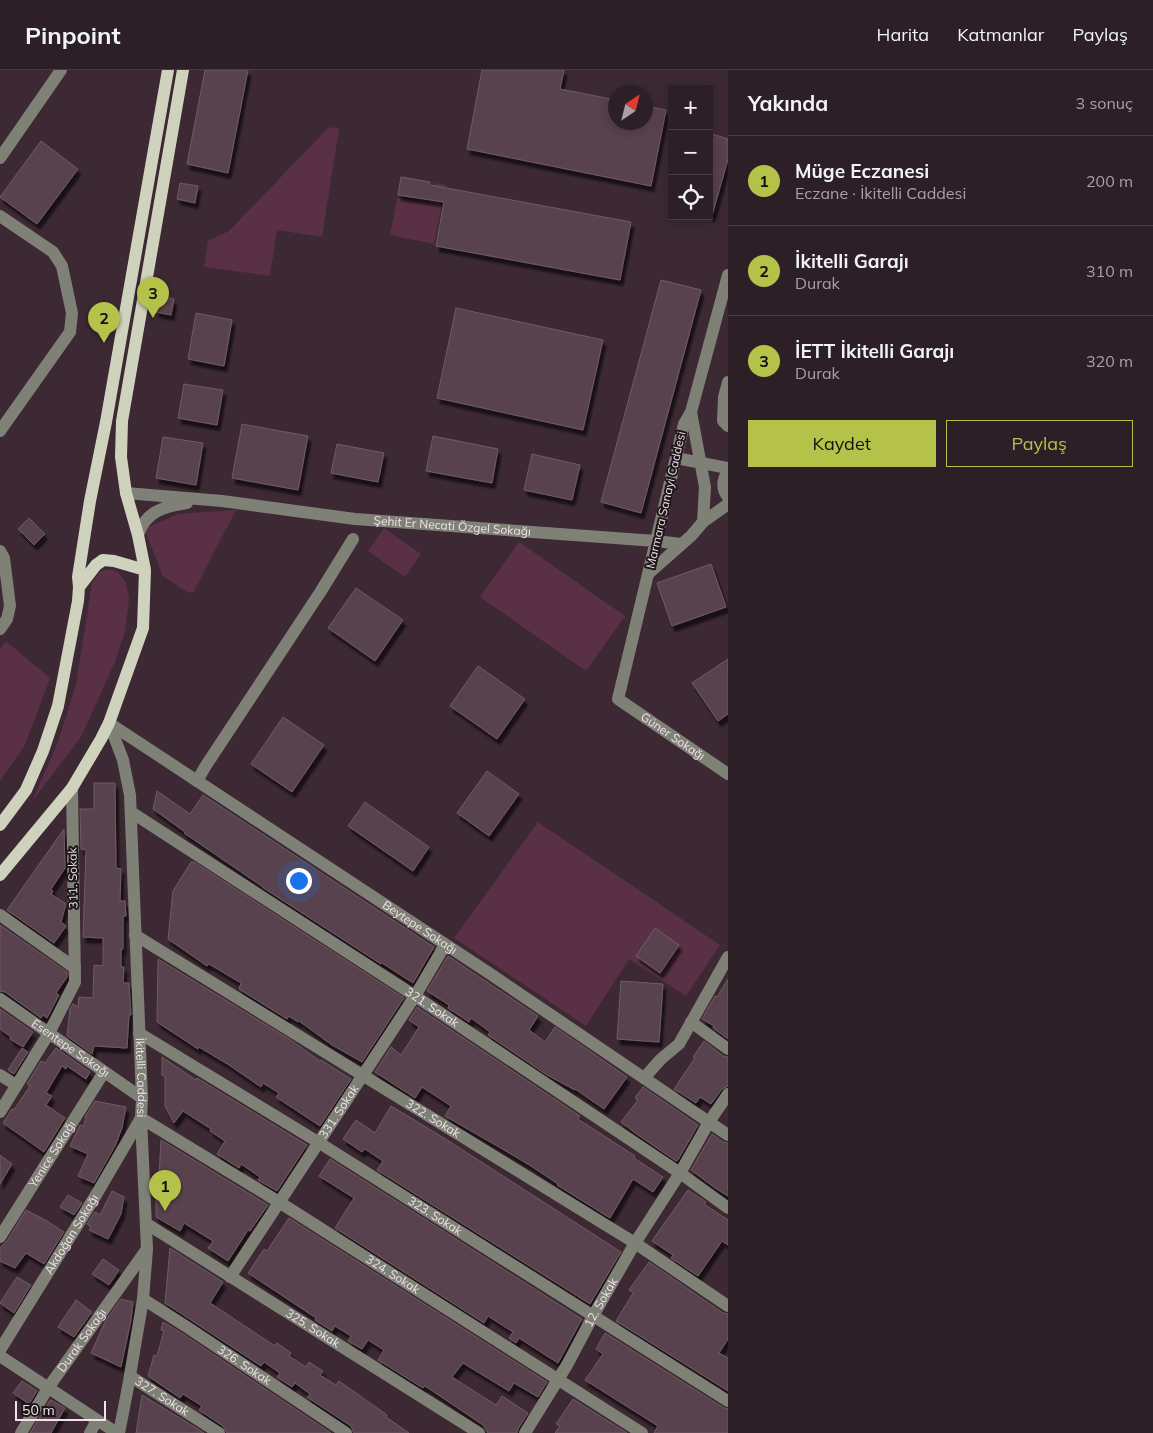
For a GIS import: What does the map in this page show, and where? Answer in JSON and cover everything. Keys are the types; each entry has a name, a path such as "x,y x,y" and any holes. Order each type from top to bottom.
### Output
{"main road":[{"path":"0,825 26,790 43,751 58,706 78,601 78,577 90,501 106,422 168,70"},
{"path":"0,875 72,788 101,739 109,723 143,628 145,570 126,493 121,456 122,420 183,70"},
{"path":"79,587 96,564 103,560 114,561 145,570"},
{"path":"0,816 14,808"}],"street":[{"path":"0,158 61,70"},
{"path":"0,216 53,252 62,266 72,312 70,332 0,430"},
{"name":"Marmara Sanayi Caddesi","path":"618,699 684,424 691,412 728,275"},
{"path":"728,382 724,398 723,421 728,426"},
{"path":"691,412 705,487 704,522"},
{"path":"676,458 728,469 723,481 724,490 728,497"},
{"path":"126,493 222,501"},
{"path":"138,536 140,526 158,510 185,503 222,501"},
{"name":"Şehit Er Necati Özgel Sokağı","path":"222,501 355,519 681,544"},
{"path":"648,573 691,536 704,522 728,504"},
{"path":"197,781 354,539"},
{"path":"0,551 4,558 10,606 7,619 0,629"},
{"name":"Güner Sokağı","path":"618,699 728,774"},
{"name":"Beytepe Sokağı","path":"109,723 489,973 728,1135"},
{"name":"İkitelli Caddesi","path":"109,723 122,760 130,795 142,1098 141,1118 148,1249 143,1300 118,1433"},
{"name":"311. Sokak","path":"0,1112 49,1033 75,982 72,788"},
{"name":"321. Sokak","path":"130,812 415,996 680,1173 728,1208"},
{"path":"0,915 75,968"},
{"name":"322. Sokak","path":"135,935 635,1243 728,1306"},
{"name":"331. Sokak","path":"230,1277 415,996 445,945"},
{"path":"644,1078 661,1059 679,1044 727,963"},
{"name":"Esentepe Sokağı","path":"0,999 142,1098"},
{"path":"691,1022 728,1049"},
{"name":"323. Sokak","path":"139,1032 318,1142 728,1401"},
{"name":"Yenice Sokağı","path":"0,1237 104,1072"},
{"path":"0,1074 16,1085"},
{"name":"12. Sokak","path":"525,1433 567,1365 635,1243 728,1094"},
{"name":"324. Sokak","path":"141,1118 279,1202 642,1433"},
{"name":"Akdoğan Sokağı","path":"0,1350 141,1118"},
{"name":"325. Sokak","path":"146,1224 478,1433"},
{"name":"Durak Sokağı","path":"21,1433 48,1388 148,1249"},
{"name":"326. Sokak","path":"143,1300 187,1327 346,1433"},
{"path":"0,1356 118,1433"},
{"name":"327. Sokak","path":"130,1376 219,1433"},
{"path":"90,1433 97,1420"}],"shaded area":[{"path":"329,127 339,129 322,237 277,230 270,276 204,267 208,241 229,231"},
{"path":"434,183 446,185 434,244 390,235 397,198 430,204"},
{"path":"236,510 193,593 187,592 163,576 144,529 178,514"},
{"path":"384,528 421,554 405,577 368,551"},
{"path":"519,542 625,616 586,671 480,597"},
{"path":"110,569 119,573 126,583 129,598 125,631 115,662 81,737 31,803 58,742 76,684 92,583 101,571"},
{"path":"6,641 50,678 25,745 0,781 0,649"},
{"path":"538,822 720,945 686,996 629,959 586,1026 454,938"}],"building":[{"path":"205,70 248,70 228,173 187,164"},
{"path":"482,70 564,70 560,89 608,98 608,130 653,130 653,107 666,110 651,186 467,149"},
{"path":"713,134 728,139 728,159 713,212"},
{"path":"41,141 78,169 37,224 0,197"},
{"path":"401,177 430,182 430,185 631,222 620,280 436,246 444,202 398,195"},
{"path":"180,183 198,186 195,203 177,199"},
{"path":"661,280 701,290 641,513 601,502"},
{"path":"160,296 174,299 171,315 156,312"},
{"path":"456,308 603,340 583,430 437,398"},
{"path":"196,313 232,320 224,366 188,359"},
{"path":"184,384 223,390 217,425 178,418"},
{"path":"242,424 308,436 298,490 232,478"},
{"path":"433,436 498,449 492,483 426,471"},
{"path":"163,437 203,443 196,485 156,478"},
{"path":"337,444 384,453 378,482 331,473"},
{"path":"532,454 580,465 572,500 524,490"},
{"path":"29,518 45,534 34,545 18,529"},
{"path":"711,564 726,607 672,626 657,583"},
{"path":"356,588 403,620 375,661 328,628"},
{"path":"728,659 728,714 718,721 692,683"},
{"path":"478,666 525,699 497,739 450,706"},
{"path":"283,717 324,745 292,792 251,764"},
{"path":"487,771 519,794 489,836 457,813"},
{"path":"94,783 115,783 116,868 121,869 120,901 125,901 126,916 123,916 121,967 124,967 123,983 129,983 131,1015 129,1015 127,1048 94,1046 92,1054 67,1036 70,1009 73,1004 78,1007 79,997 93,998 94,965 103,966 103,938 83,937 86,850 81,849 80,809 94,809"},
{"path":"157,791 190,814 203,795 434,947 413,983 262,887 184,833 153,809"},
{"path":"365,802 429,847 413,871 348,826"},
{"path":"64,829 65,868 51,889 53,891 51,894 66,904 61,922 66,926 54,943 7,910"},
{"path":"191,862 194,862 404,998 362,1062 332,1045 299,1021 289,1016 287,1019 239,989 241,983 209,964 207,966 168,939 173,891"},
{"path":"0,925 67,972 67,977 56,993 59,995 47,1018 43,1015 41,1018 5,992 0,991"},
{"path":"655,928 679,945 660,973 636,956"},
{"path":"448,956 538,1016 529,1030 545,1042 555,1027 627,1077 604,1109 575,1089 547,1075 488,1035 490,1032 471,1018 469,1022 448,1008 449,1005 427,991"},
{"path":"158,959 351,1079 320,1126 276,1097 279,1093 263,1083 261,1087 229,1065 199,1047 198,1049 157,1022"},
{"path":"728,979 728,1039 713,1028 714,1026 702,1019 715,996 717,997"},
{"path":"621,981 663,984 659,1042 617,1039"},
{"path":"417,1007 580,1116 578,1119 635,1156 634,1158 663,1177 653,1192 633,1179 610,1218 557,1185 531,1166 445,1116 451,1106 422,1087 415,1098 375,1072 391,1047 401,1055 419,1027 409,1020"},
{"path":"0,1009 33,1032 23,1047 10,1039 11,1037 0,1029"},
{"path":"704,1041 723,1056 728,1057 728,1086 722,1089 711,1104 700,1097 696,1103 674,1089"},
{"path":"22,1048 28,1052 14,1074 8,1070"},
{"path":"56,1048 90,1072 86,1079 67,1066 66,1069 62,1066 46,1093 52,1096 46,1105 65,1118 44,1152 3,1123 30,1086 27,1084 41,1061 45,1063"},
{"path":"162,1057 196,1080 197,1078 307,1145 277,1191 258,1180 260,1177 241,1164 239,1168 217,1154 225,1141 210,1131 211,1129 183,1111 174,1123 165,1106 165,1077 162,1075"},
{"path":"643,1087 698,1125 676,1161 621,1122 638,1100 635,1098"},
{"path":"95,1101 126,1107 122,1128 115,1146 94,1183 78,1176 88,1154 70,1146 80,1125 84,1126 86,1115"},
{"path":"391,1106 621,1252 590,1304 377,1170 383,1161 365,1149 362,1152 343,1139 356,1120 375,1133"},
{"path":"712,1134 723,1142 728,1143 728,1196 691,1170"},
{"path":"161,1140 268,1205 250,1231 248,1230 228,1261 208,1248 213,1241 184,1223 180,1231 156,1217 156,1175 159,1176"},
{"path":"0,1155 12,1164 0,1184"},
{"path":"330,1159 582,1319 558,1363 519,1338 516,1343 509,1338 513,1332 488,1316 484,1323 335,1228 354,1198 319,1176"},
{"path":"688,1190 706,1202 704,1204 728,1220 728,1245 722,1241 698,1276 671,1258 673,1255 652,1241"},
{"path":"112,1191 124,1197 121,1214 108,1239 89,1230 91,1227 87,1224 95,1212 100,1215"},
{"path":"68,1195 82,1203 74,1215 60,1207"},
{"path":"26,1210 64,1232 44,1264 26,1253 15,1268 0,1261 0,1248 7,1241"},
{"path":"289,1218 547,1382 538,1397 514,1383 509,1391 463,1363 452,1377 496,1405 502,1396 528,1413 517,1433 488,1433 483,1425 425,1386 423,1388 378,1360 384,1350 368,1340 362,1349 348,1341 351,1336 335,1326 332,1331 315,1320 316,1318 248,1273 264,1249 267,1251"},
{"path":"170,1248 223,1282 210,1303 275,1346 277,1343 291,1353 289,1356 306,1367 309,1362 323,1371 320,1375 336,1385 339,1381 409,1433 354,1433 351,1426 307,1397 310,1394 295,1383 292,1387 277,1377 280,1373 264,1362 261,1366 165,1303"},
{"path":"103,1259 119,1270 109,1285 92,1274"},
{"path":"649,1262 723,1313 728,1314 728,1339 719,1353 728,1358 728,1391 616,1321 633,1293 629,1290"},
{"path":"17,1277 31,1285 14,1313 0,1303"},
{"path":"121,1299 133,1302 121,1367 91,1353 106,1320"},
{"path":"76,1300 92,1312 74,1337 58,1327"},
{"path":"163,1322 331,1433 227,1433 223,1426 199,1410 202,1406 183,1394 180,1398 148,1376 154,1355 157,1356 164,1331 161,1330"},
{"path":"605,1333 728,1409 728,1433 654,1433 658,1426 585,1380 603,1354 596,1349"},
{"path":"22,1381 37,1391 29,1404 13,1393"},
{"path":"142,1395 198,1429 204,1433 136,1433"},
{"path":"573,1399 627,1433 555,1433 560,1426 556,1424"},
{"path":"50,1400 65,1408 51,1433 30,1433"}],"place":[{"name":"İETT İkitelli Garajı","path":"153,318"},
{"name":"İkitelli Garajı","path":"104,343"},
{"name":"Müge Eczanesi","path":"165,1211"}]}
